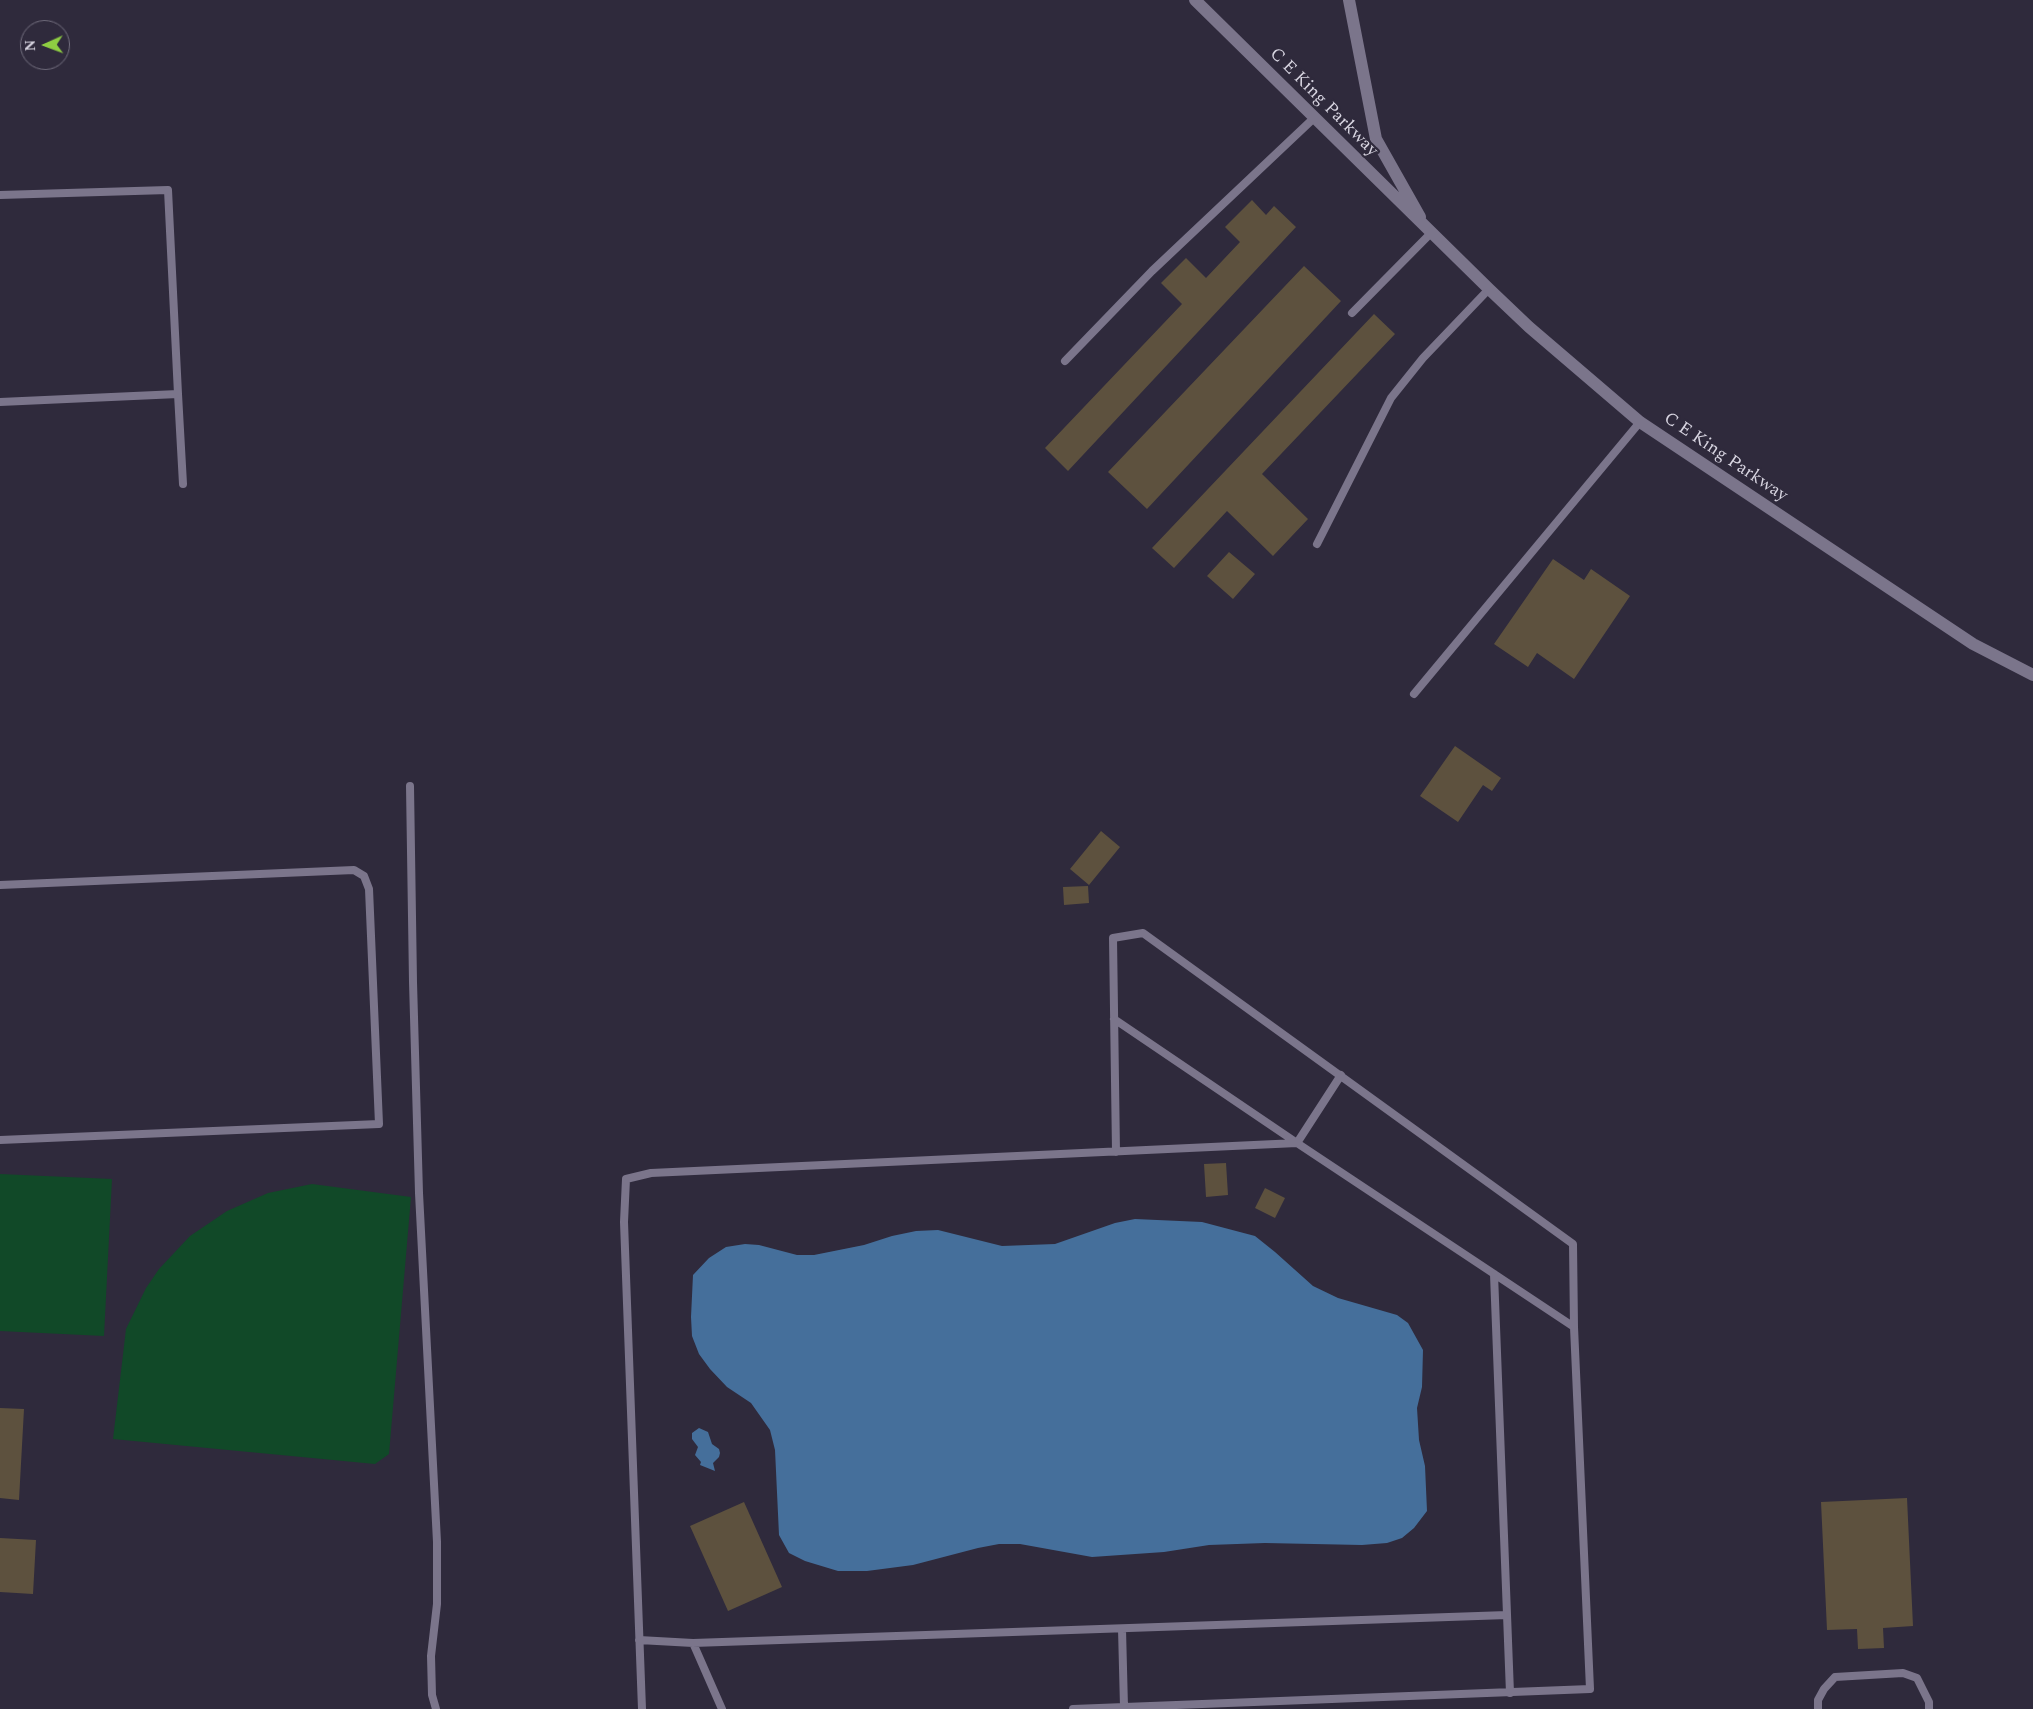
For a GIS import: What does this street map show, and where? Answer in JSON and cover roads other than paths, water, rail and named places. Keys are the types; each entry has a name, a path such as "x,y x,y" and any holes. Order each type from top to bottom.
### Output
{"main road":[{"name":"C E King Parkway","path":"1195,0 1489,289 1640,422 1973,644 2033,675"},
{"name":"C E King Parkway","path":"1349,0 1376,139 1429,232"}],"lane":[{"path":"1065,361 1152,271 1314,118"},
{"path":"0,195 168,190 183,484"},
{"path":"1352,313 1429,232"},
{"path":"1317,544 1391,398 1423,358 1489,289"},
{"path":"0,402 178,394"},
{"path":"1414,694 1640,422"},
{"path":"410,786 412,982 419,1193 437,1542 437,1604 431,1656 432,1695 436,1709"},
{"path":"0,885 354,870 364,876 369,890 379,1124 0,1140"},
{"path":"1073,1709 1590,1690 1574,1327 1573,1244 1143,933 1113,938 1116,1152"},
{"path":"1114,1019 1574,1327"},
{"path":"1297,1143 1341,1076"},
{"path":"642,1709 625,1232 626,1179 651,1173 1297,1143"},
{"path":"1494,1274 1510,1692"},
{"path":"639,1640 693,1644 1507,1615"},
{"path":"1122,1628 1124,1707"},
{"path":"693,1644 722,1709"},
{"path":"1818,1709 1818,1700 1824,1689 1835,1677 1903,1674 1917,1678 1929,1702 1929,1709"}],"water":[{"path":"1135,1219 1202,1222 1255,1236 1313,1286 1338,1298 1397,1315 1408,1323 1423,1350 1422,1387 1417,1408 1419,1440 1425,1466 1427,1511 1414,1528 1402,1538 1387,1543 1362,1545 1265,1543 1209,1545 1164,1552 1092,1557 1020,1544 999,1544 913,1565 867,1571 838,1571 805,1561 789,1553 779,1535 775,1450 770,1430 751,1403 727,1387 710,1369 699,1354 692,1336 693,1275 709,1258 726,1247 745,1244 759,1245 797,1255 814,1255 864,1245 916,1231 938,1230 1002,1246 1055,1244 1115,1223"},
{"path":"699,1428 708,1432 712,1444 719,1449 719,1457 713,1463 715,1471 700,1465 701,1462 695,1455 698,1447 692,1439 692,1433"}]}
